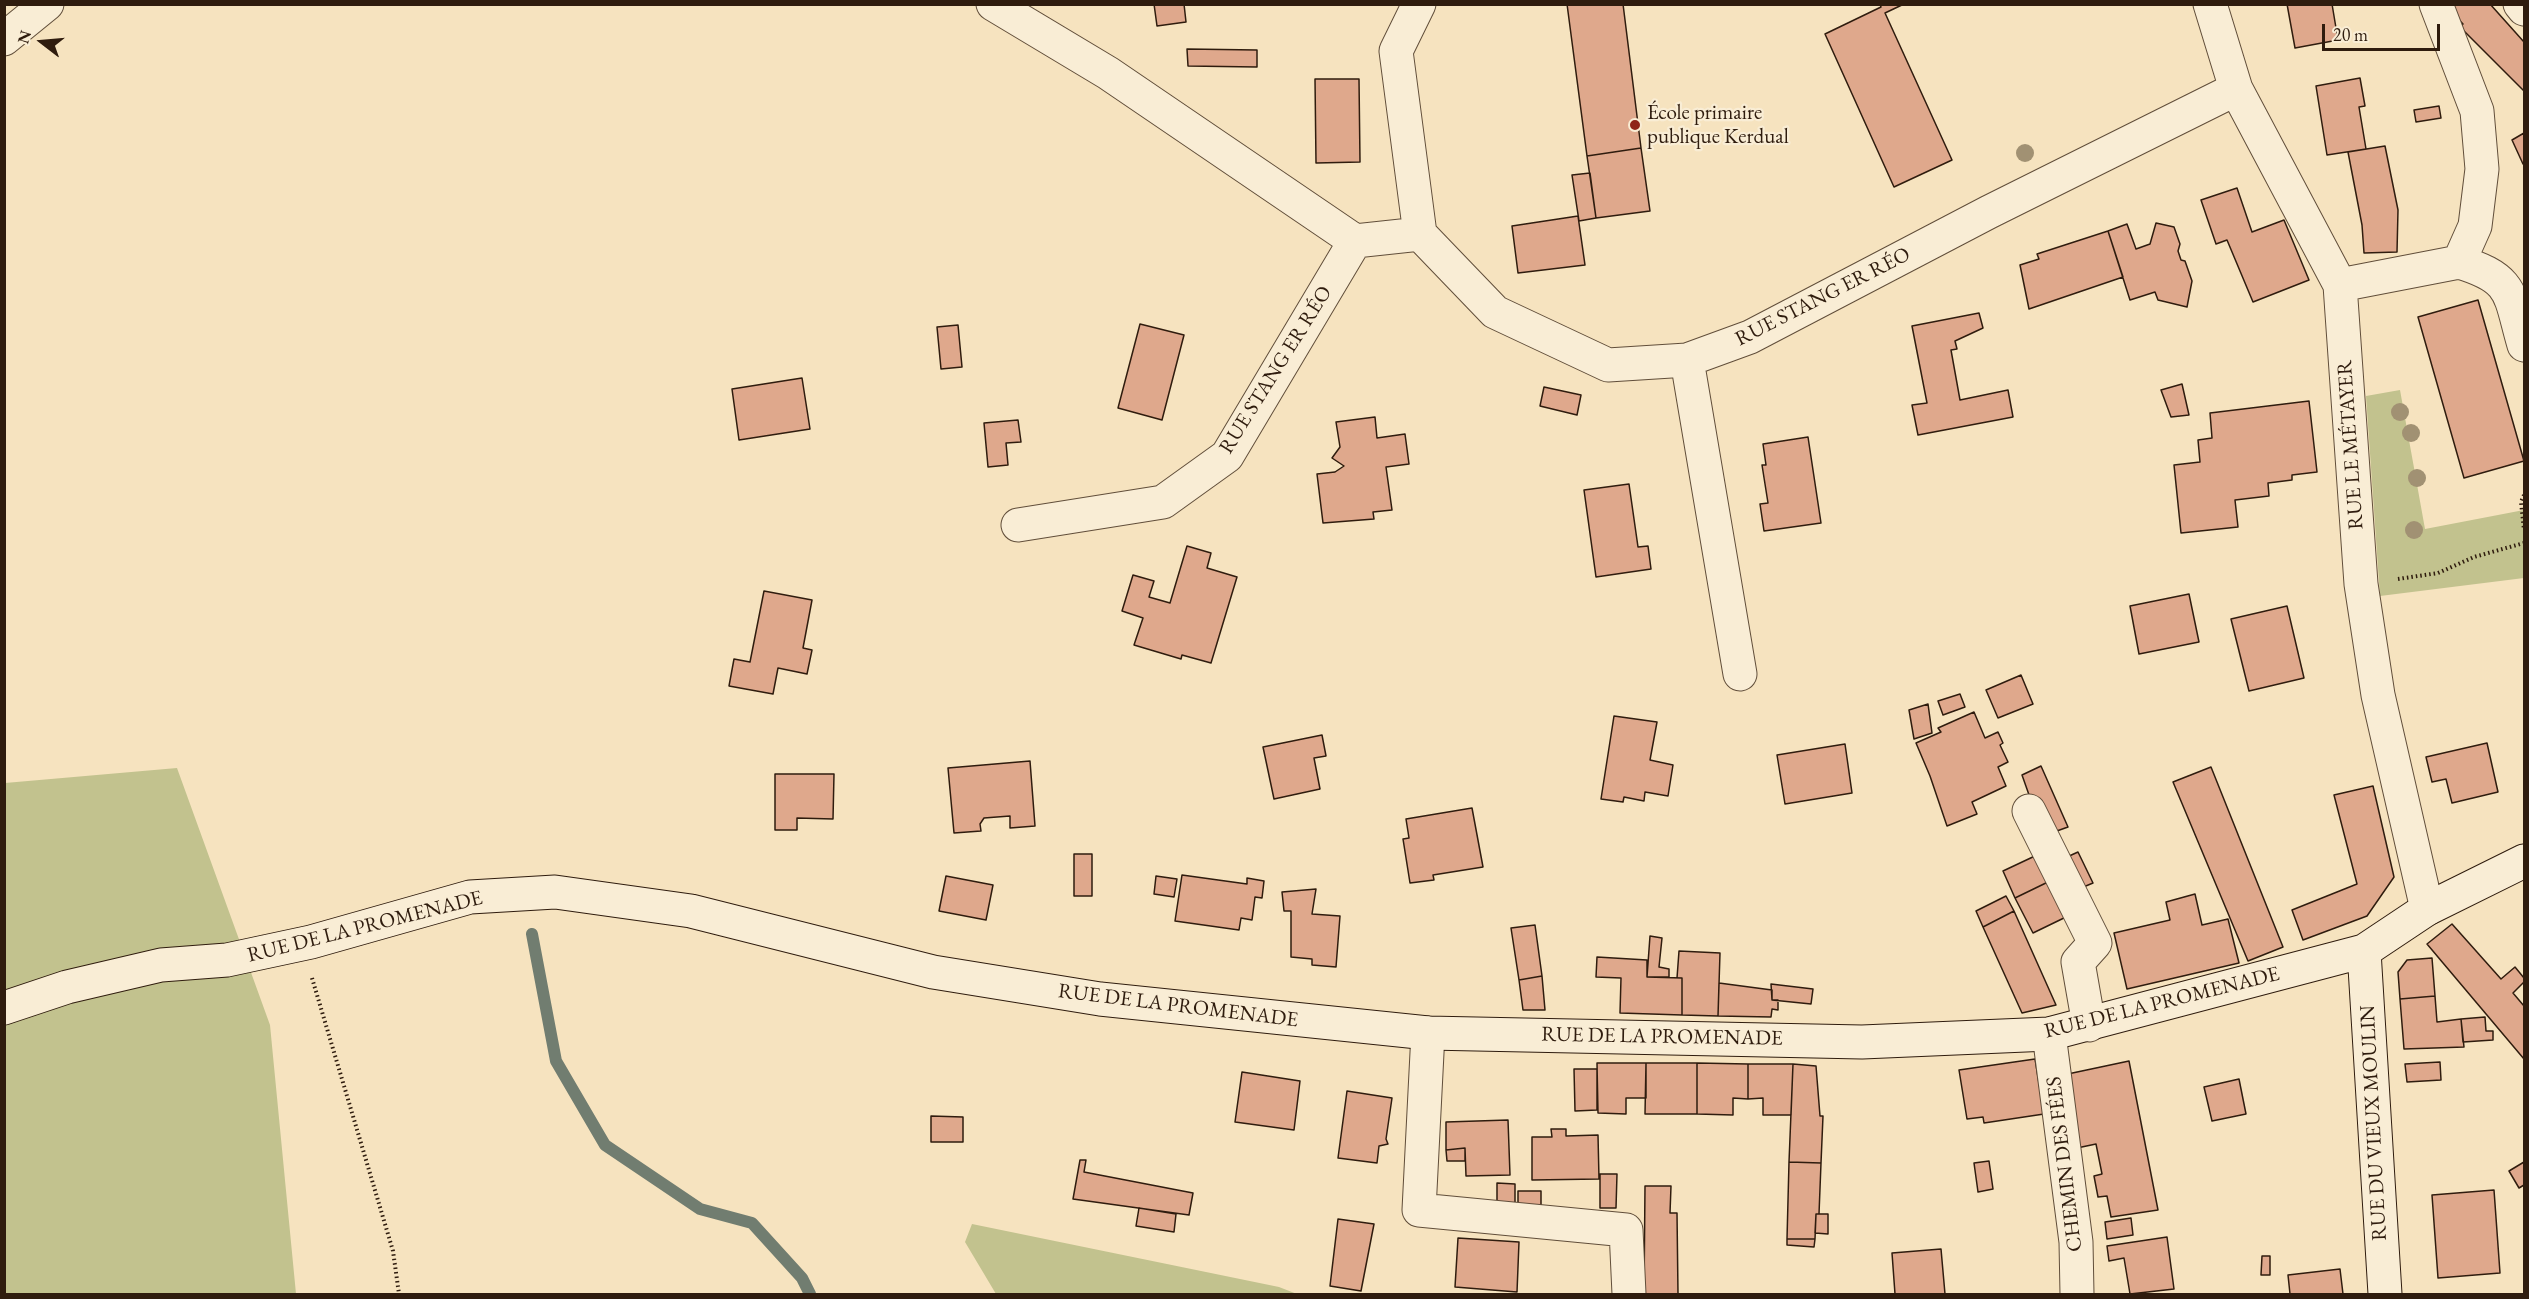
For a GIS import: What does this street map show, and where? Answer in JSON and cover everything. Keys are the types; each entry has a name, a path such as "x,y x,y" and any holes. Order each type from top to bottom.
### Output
{"street":[{"path":"4,39 46,4"},
{"path":"993,4 1108,73 1355,241 1420,234 1396,51 1419,4"},
{"name":"RUE LE MÉTAYER","path":"2210,4 2236,89 2340,285 2361,584 2378,695 2427,909"},
{"path":"2436,4 2477,111 2482,170 2475,226 2459,262"},
{"path":"2520,4 2524,9"},
{"name":"RUE STANG ER RÉO","path":"1420,234 1495,312 1505,317 1608,365 1687,360 1750,337 1989,212 2236,89"},
{"name":"RUE STANG ER RÉO","path":"1018,525 1162,502 1227,456 1355,241"},
{"path":"2340,285 2459,262 2487,271 2507,288 2524,345"},
{"path":"1687,360 1740,674"},
{"path":"2029,811 2095,943 2078,963 2090,1025"},
{"name":"RUE DE LA PROMENADE","path":"4,1008 67,987 161,965 227,960 302,944 470,897 555,892 691,911 944,974 1100,999 1428,1034 1862,1042 2049,1034 2364,951 2427,909 2524,861"},
{"name":"RUE DU VIEUX MOULIN","path":"2364,951 2385,1294"},
{"path":"1428,1034 1419,1210 1626,1230 1629,1294"},
{"name":"CHEMIN DES FÉES","path":"2049,1034 2076,1242 2077,1294"}],"path":[{"path":"2524,495 2521,502 2524,530"},
{"path":"2361,584 2438,573 2474,557 2524,543"},
{"path":"302,944 393,1251 399,1294"}],"green space":[{"path":"2400,390 2425,529 2524,510 2524,578 2380,596 2366,396"},
{"path":"177,768 270,1025 296,1294 5,1294 5,783"},
{"path":"972,1224 1279,1287 1297,1294 996,1294 965,1242"}],"building":[{"path":"1154,4 1184,4 1186,22 1157,26"},
{"path":"1567,4 1623,4 1641,148 1587,156"},
{"path":"1880,4 1904,4 1885,13 1952,160 1894,187 1825,34 1881,7"},
{"path":"2287,4 2332,4 2338,40 2295,48"},
{"path":"2455,4 2490,4 2524,42 2524,91 2460,27 2463,24 2449,9"},
{"path":"1187,49 1257,50 1257,67 1188,66"},
{"path":"2360,78 2365,106 2359,107 2366,149 2327,155 2316,86"},
{"path":"1315,79 1359,79 1360,162 1316,163"},
{"path":"2439,106 2441,118 2416,122 2414,110"},
{"path":"2524,133 2524,163 2523,164 2512,140"},
{"path":"2385,146 2398,210 2397,252 2364,253 2362,225 2348,152"},
{"path":"1641,148 1650,211 1596,218 1587,156"},
{"path":"1590,173 1596,218 1579,221 1572,175"},
{"path":"2237,188 2252,232 2284,220 2309,280 2253,302 2227,240 2216,244 2201,200"},
{"path":"1578,216 1585,265 1518,273 1512,226"},
{"path":"2156,223 2174,227 2180,244 2178,251 2181,260 2185,261 2192,281 2187,307 2158,300 2155,292 2130,300 2108,231 2127,224 2136,249 2150,244"},
{"path":"2108,231 2123,277 2029,309 2020,265 2039,259 2037,254"},
{"path":"2478,300 2524,461 2464,478 2418,317"},
{"path":"1979,313 1983,328 1955,341 1957,349 1951,350 1960,400 2008,390 2013,417 1918,435 1912,405 1927,403 1912,326"},
{"path":"1140,324 1184,335 1162,420 1118,408"},
{"path":"958,325 962,367 941,369 937,327"},
{"path":"802,378 810,429 739,440 732,389"},
{"path":"2182,384 2189,415 2171,417 2161,390"},
{"path":"1544,387 1581,395 1577,415 1540,406"},
{"path":"2309,401 2317,472 2292,475 2292,480 2268,483 2269,496 2235,500 2238,527 2181,533 2174,465 2200,462 2198,440 2212,438 2210,413"},
{"path":"1375,417 1377,438 1405,434 1409,464 1386,467 1392,510 1373,512 1374,519 1323,523 1317,474 1335,472 1344,466 1332,458 1340,447 1336,422"},
{"path":"1018,420 1021,442 1006,443 1008,465 988,467 984,423"},
{"path":"1808,437 1821,523 1764,531 1760,504 1768,503 1762,465 1766,465 1763,444"},
{"path":"1629,484 1638,547 1648,546 1651,569 1596,577 1584,490"},
{"path":"1187,546 1211,553 1207,568 1237,577 1211,663 1182,655 1181,659 1134,645 1143,618 1122,611 1133,575 1154,581 1149,597 1170,603"},
{"path":"764,591 812,600 803,648 812,650 807,674 778,668 773,694 729,686 734,659 750,662"},
{"path":"2189,594 2199,642 2139,654 2130,606"},
{"path":"2287,606 2304,678 2249,691 2231,619"},
{"path":"2021,675 2033,704 1998,718 1986,690"},
{"path":"1960,694 1965,707 1943,715 1938,701"},
{"path":"1928,704 1932,733 1914,739 1909,710"},
{"path":"1974,712 1985,738 1998,732 2003,743 2000,745 2008,762 1998,767 2006,786 1972,802 1977,814 1947,826 1916,743 1941,732 1938,728"},
{"path":"1614,716 1657,722 1650,760 1673,765 1668,796 1645,792 1644,801 1624,797 1623,802 1601,799"},
{"path":"1322,735 1326,756 1314,758 1320,789 1274,799 1263,747"},
{"path":"2487,743 2498,792 2452,803 2446,779 2432,782 2426,757"},
{"path":"1845,744 1852,793 1785,804 1777,755"},
{"path":"1030,761 1035,826 1010,828 1010,816 984,818 980,824 981,831 954,833 948,768"},
{"path":"2041,766 2068,827 2054,832 2034,809 2022,775"},
{"path":"2211,767 2283,947 2248,961 2173,782"},
{"path":"775,774 834,774 833,819 797,818 797,830 775,830"},
{"path":"2373,786 2394,877 2367,916 2303,940 2292,910 2357,884 2334,795"},
{"path":"1472,808 1483,867 1433,875 1434,880 1410,883 1403,839 1409,838 1406,819"},
{"path":"2078,852 2093,883 2081,888 2067,857"},
{"path":"1074,854 1092,854 1092,896 1074,896"},
{"path":"2037,855 2050,881 2015,898 2003,871"},
{"path":"1182,875 1247,884 1247,878 1264,881 1262,898 1255,897 1252,920 1241,918 1239,930 1175,921"},
{"path":"946,876 993,885 986,920 939,911"},
{"path":"1156,876 1177,879 1174,897 1154,894"},
{"path":"2050,881 2066,917 2033,933 2015,898"},
{"path":"1316,889 1312,914 1340,916 1336,967 1312,965 1312,959 1291,957 1291,911 1284,911 1282,892"},
{"path":"2195,894 2202,925 2228,919 2239,963 2127,989 2114,933 2170,920 2166,902"},
{"path":"2006,896 2014,911 1983,927 1976,911"},
{"path":"2014,911 2056,1005 2022,1013 1983,927"},
{"path":"2452,924 2501,979 2515,967 2524,978 2524,982 2513,993 2524,1006 2524,1059 2427,944"},
{"path":"1535,925 1542,976 1519,980 1511,928"},
{"path":"1650,936 1662,938 1659,967 1669,969 1669,977 1647,977"},
{"path":"1679,951 1720,953 1718,1016 1682,1015 1682,978 1677,978"},
{"path":"1597,957 1647,960 1647,977 1682,978 1682,1015 1620,1013 1621,978 1596,977"},
{"path":"2432,958 2435,996 2400,999 2398,972 2407,960"},
{"path":"1542,976 1545,1010 1523,1010 1519,980"},
{"path":"1719,983 1772,990 1772,1000 1778,1000 1778,1010 1772,1009 1771,1017 1718,1016"},
{"path":"1771,984 1813,989 1811,1004 1772,1000"},
{"path":"2435,996 2437,1022 2461,1019 2464,1047 2404,1049 2400,999"},
{"path":"2485,1017 2486,1031 2493,1031 2493,1040 2463,1042 2461,1019"},
{"path":"2035,1059 2044,1114 1984,1123 1983,1117 1967,1119 1959,1070"},
{"path":"2129,1061 2158,1210 2111,1217 2107,1196 2098,1197 2094,1176 2102,1174 2096,1144 2077,1148 2063,1075"},
{"path":"2440,1062 2441,1080 2407,1082 2405,1064"},
{"path":"1597,1063 1646,1063 1646,1098 1626,1098 1626,1114 1598,1113"},
{"path":"1646,1063 1697,1063 1697,1114 1645,1114"},
{"path":"1697,1063 1748,1064 1748,1099 1733,1098 1733,1115 1697,1114"},
{"path":"1748,1064 1793,1064 1791,1115 1763,1115 1763,1098 1748,1099"},
{"path":"1793,1064 1816,1066 1820,1116 1823,1116 1821,1163 1789,1162"},
{"path":"1574,1069 1597,1069 1597,1110 1575,1111"},
{"path":"1242,1072 1300,1081 1294,1130 1235,1122"},
{"path":"2239,1079 2246,1114 2212,1121 2204,1087"},
{"path":"1347,1091 1392,1098 1386,1139 1388,1144 1379,1146 1377,1163 1338,1158"},
{"path":"931,1116 963,1117 963,1142 931,1142"},
{"path":"1508,1120 1510,1175 1466,1176 1465,1148 1446,1150 1446,1122"},
{"path":"1551,1129 1566,1129 1566,1136 1598,1135 1599,1179 1532,1180 1532,1137 1552,1137"},
{"path":"1465,1148 1465,1161 1447,1161 1446,1150"},
{"path":"1080,1160 1086,1160 1084,1172 1193,1193 1189,1215 1073,1199"},
{"path":"1989,1161 1993,1189 1978,1192 1974,1163"},
{"path":"1789,1162 1821,1163 1819,1214 1816,1214 1815,1239 1787,1239"},
{"path":"2524,1162 2524,1185 2519,1188 2509,1171"},
{"path":"1600,1174 1617,1174 1616,1208 1600,1208"},
{"path":"1497,1183 1515,1184 1515,1205 1497,1205"},
{"path":"1645,1186 1671,1186 1670,1213 1677,1213 1678,1294 1644,1294"},
{"path":"2494,1190 2500,1273 2438,1278 2432,1195"},
{"path":"1518,1191 1541,1191 1541,1209 1518,1209"},
{"path":"1139,1208 1176,1214 1174,1232 1136,1226"},
{"path":"1816,1214 1828,1214 1828,1234 1815,1233"},
{"path":"2131,1218 2133,1235 2107,1239 2105,1222"},
{"path":"1338,1219 1374,1224 1361,1291 1330,1286"},
{"path":"2167,1237 2174,1289 2130,1294 2124,1258 2109,1261 2107,1246"},
{"path":"1458,1238 1519,1242 1517,1292 1455,1287"},
{"path":"1787,1239 1815,1239 1814,1247 1787,1245"},
{"path":"1941,1249 1945,1294 1895,1294 1892,1253"},
{"path":"2262,1256 2270,1256 2270,1275 2261,1275"},
{"path":"2340,1269 2343,1294 2290,1294 2288,1275"}],"waterway":[{"path":"532,934 556,1061 605,1145 700,1209 752,1223 802,1278 810,1294"}],"place":[{"name":"École primaire publique Kerdual","path":"1635,125"}]}
